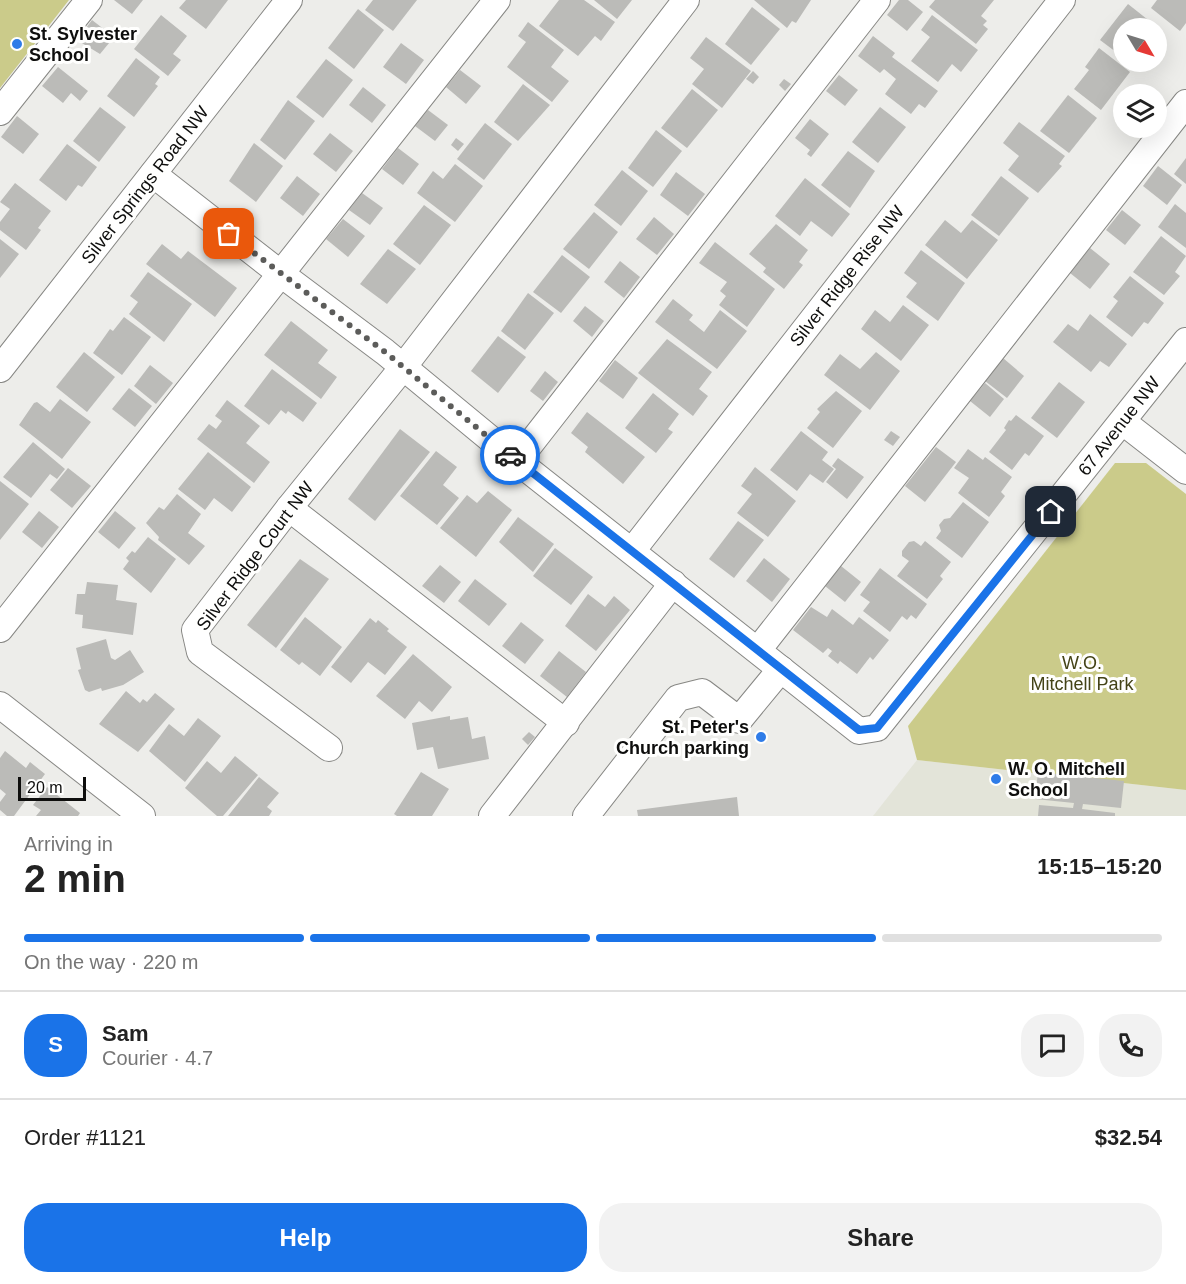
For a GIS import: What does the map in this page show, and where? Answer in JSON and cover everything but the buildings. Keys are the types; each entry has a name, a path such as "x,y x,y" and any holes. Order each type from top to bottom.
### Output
{"street":[{"path":"0,112 89,0"},
{"name":"Silver Springs Road NW","path":"0,369 289,0"},
{"path":"0,629 497,0"},
{"path":"404,366 686,0"},
{"path":"517,461 877,0"},
{"name":"Silver Ridge Rise NW","path":"632,551 1062,0"},
{"path":"758,651 1186,103"},
{"path":"153,174 404,366 517,461 781,669 739,720 702,692 678,698 586,816"},
{"name":"67 Avenue NW","path":"781,669 859,730 877,728 1186,341"},
{"name":"Silver Ridge Court NW","path":"329,748 200,652 195,630 289,508 404,366"},
{"path":"1123,422 1186,471"},
{"path":"289,508 566,723"},
{"path":"492,816 673,583"},
{"path":"0,705 142,816"}],"shaded area":[{"name":"W. O. Mitchell School","path":"917,760 1186,790 1186,816 873,816"}],"green space":[{"name":"St. Sylvester School","path":"0,0 69,0 0,88"},
{"name":"W.O. Mitchell Park","path":"1115,463 1146,463 1186,494 1186,790 917,760 908,726"}],"way so far":[{"path":"229,234 385,352 510,455"}],"place":[{"name":"St. Sylvester School","path":"17,44"},
{"name":"St. Peter's Church parking","path":"761,737"},
{"name":"W. O. Mitchell School","path":"996,779"}],"route":[{"path":"510,455 859,730 877,728 1051,512"}]}
